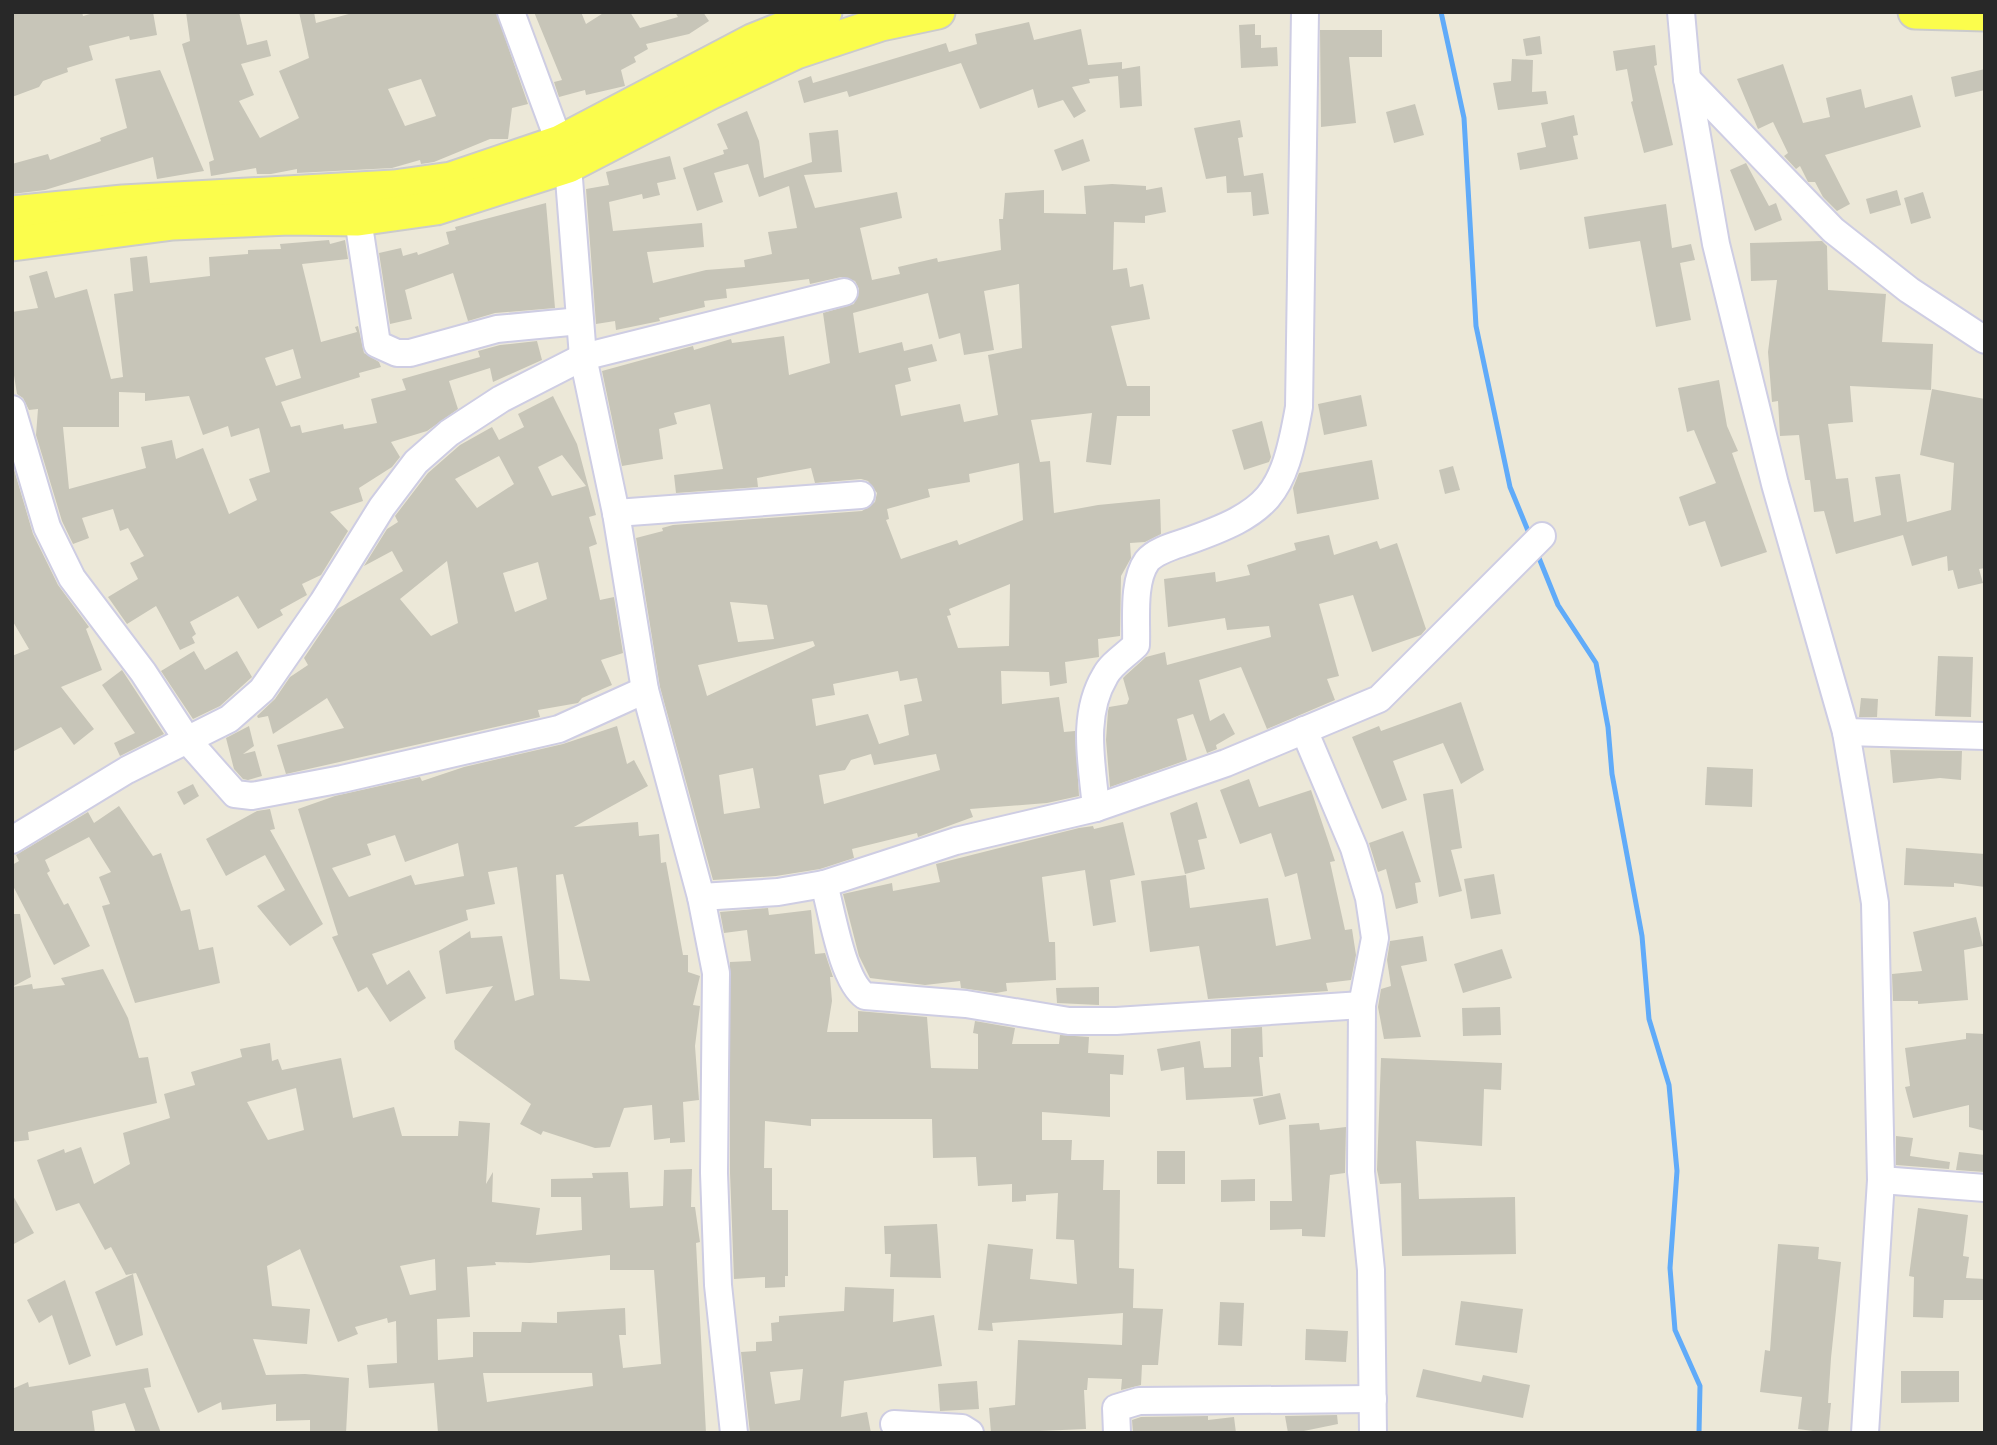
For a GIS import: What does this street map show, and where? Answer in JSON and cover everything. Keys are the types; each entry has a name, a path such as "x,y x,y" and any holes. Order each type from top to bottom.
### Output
{"main road":[{"path":"12,213 136,201 394,187 451,179 564,154 728,53 825,12"},
{"path":"12,244 173,223 290,218 358,219 436,208 709,93 796,52 881,24 938,12"},
{"path":"1915,12 1964,14"}],"street":[{"path":"510,12 564,154 583,357 616,513 645,690 701,897 716,973 715,1161 718,1285 734,1433"},
{"path":"1096,808 1089,727 1091,704 1106,673 1136,646 1140,579 1147,560 1166,549 1227,527 1260,509 1281,479 1292,446 1299,407 1305,12"},
{"path":"1681,12 1687,79 1716,244 1745,368 1846,732 1875,903 1881,1180 1865,1433"},
{"path":"1687,79 1833,230 1909,290 1985,341"},
{"path":"358,219 377,344 397,353 410,353 497,329 580,321"},
{"path":"12,840 116,776 229,719 262,690 323,602 382,507 416,461 449,433 501,399 583,357 844,292"},
{"path":"12,410 47,527 72,578 143,672 188,741 235,794 251,796 342,779 559,729 645,690"},
{"path":"616,513 861,495"},
{"path":"701,897 778,892 824,884 956,841 1096,808 1226,764 1379,699 1542,536"},
{"path":"1304,730 1354,848 1368,898 1375,939 1362,1005 1361,1172 1371,1270 1373,1433"},
{"path":"1846,732 1985,736"},
{"path":"824,884 848,968 856,989 865,996 966,1004 1069,1021 1116,1021 1362,1005"},
{"path":"1881,1180 1985,1188"},
{"path":"1117,1433 1116,1409 1139,1401 1373,1399"},
{"path":"894,1424 962,1428 970,1433"}],"building":[{"path":"12,12 82,12 83,16 97,12 153,12 157,35 130,40 129,36 89,46 93,60 67,68 68,72 12,97"},
{"path":"186,12 239,12 247,45 267,40 271,56 241,64 254,95 239,101 260,138 299,118 279,71 309,58 299,12 314,12 316,23 356,12 496,12 528,104 512,108 508,139 490,139 434,162 421,164 420,160 392,168 297,173 297,169 271,174 257,174 256,168 211,176 209,162 214,160 182,44 190,41","holes":["421,79 436,116 405,126 388,89"]},
{"path":"534,12 581,12 586,24 605,12 630,12 640,28 678,17 675,12 703,12 709,21 689,34 646,44 648,49 634,57 636,62 621,70 625,86 586,95 585,90 559,97 554,82 562,80"},
{"path":"1029,22 1034,40 1081,29 1088,65 1122,62 1122,69 1140,66 1142,106 1120,108 1118,76 1089,79 1090,83 1072,87 1086,111 1074,118 1063,100 1038,108 1033,89 980,109 961,63 849,97 847,91 804,103 798,81 811,76 813,83 946,43 949,52 977,44 975,34"},
{"path":"1255,24 1255,35 1261,35 1261,48 1277,47 1278,66 1241,68 1239,25"},
{"path":"1320,30 1382,30 1382,57 1349,57 1356,123 1321,127"},
{"path":"1540,36 1542,54 1526,56 1523,39"},
{"path":"1655,45 1657,65 1654,66 1673,145 1644,153 1631,102 1633,101 1627,69 1616,71 1613,51"},
{"path":"1512,59 1533,60 1532,92 1546,91 1548,104 1498,110 1493,83 1511,81"},
{"path":"1783,64 1803,123 1830,117 1826,98 1861,89 1865,108 1912,95 1921,127 1825,155 1850,204 1837,211 1823,197 1815,182 1808,182 1800,166 1796,169 1784,156 1788,153 1773,122 1758,129 1737,79"},
{"path":"1985,69 1985,90 1955,97 1951,77"},
{"path":"160,70 204,171 157,179 153,157 45,190 12,194 12,164 48,154 50,160 127,128 115,79"},
{"path":"1415,104 1424,135 1394,143 1386,112"},
{"path":"747,111 759,141 764,178 812,162 809,133 838,130 842,172 804,175 815,208 897,192 902,218 860,228 872,280 900,274 898,267 937,258 938,262 1001,250 999,219 1003,219 1005,193 1044,190 1044,213 1086,214 1084,186 1146,186 1146,190 1162,187 1166,212 1145,216 1145,223 1114,222 1113,270 1127,268 1130,287 1143,284 1150,319 1111,326 1127,386 1150,386 1150,416 1117,416 1111,465 1086,462 1092,413 1031,420 1040,462 1050,461 1054,513 1098,505 1160,499 1161,534 1145,542 1130,543 1131,558 1121,576 1120,636 1098,639 1099,657 1065,662 1067,683 1050,686 1049,672 1001,671 1002,704 1059,697 1064,732 1075,731 1079,796 1047,803 970,809 973,817 918,837 917,833 852,849 854,858 820,869 776,876 713,880 660,687 636,538 663,531 662,528 673,525 862,511 875,502 877,493 868,481 861,479 815,483 811,468 757,478 758,487 676,493 674,475 723,469 710,404 674,413 677,424 659,429 663,459 622,466 602,371 693,346 694,350 731,339 732,343 784,336 789,375 830,363 823,313 854,304 859,289 855,281 841,277 810,284 809,279 726,289 727,298 704,301 705,307 659,318 660,321 616,330 615,321 596,324 586,189 609,185 606,172 670,156 676,179 657,183 660,195 643,199 642,194 609,202 613,231 702,223 704,247 647,252 653,283 706,270 745,267 744,260 772,254 768,232 797,228 789,186 759,197 748,164 714,173 723,202 697,211 683,168 724,154 723,150 728,149 717,124","holes":["1019,284 1022,348 988,355 998,415 964,422 960,404 901,416 895,385 911,381 908,368 937,361 932,344 904,351 902,342 859,353 853,313 928,293 939,339 960,333 964,355 994,350 984,291","1019,463 1023,520 959,545 957,540 901,559 886,520 889,519 887,509 930,497 928,489 970,482 969,474","1010,584 1009,646 958,648 947,616 951,615 949,609","730,602 767,605 774,639 738,642","813,641 815,646 707,696 698,665","898,671 900,681 917,678 922,701 904,705 909,735 879,744 868,714 816,726 812,699 835,695 833,684","871,754 874,765 936,754 940,770 824,804 819,775 845,770 851,760","753,768 760,808 724,814 719,775"]},
{"path":"1574,115 1578,135 1573,136 1578,159 1520,170 1517,153 1546,147 1541,123"},
{"path":"1240,120 1243,137 1238,138 1244,176 1263,173 1269,214 1253,216 1251,192 1227,193 1226,176 1206,179 1194,128"},
{"path":"1083,139 1090,161 1062,171 1054,150"},
{"path":"1746,163 1769,206 1776,203 1782,220 1755,231 1730,170"},
{"path":"1897,190 1901,205 1870,214 1866,199"},
{"path":"1923,192 1931,218 1911,224 1904,198"},
{"path":"546,203 555,308 495,313 468,321 453,273 405,290 412,319 390,324 379,253 401,248 403,256 417,252 418,255 449,244 446,232 456,230 455,227"},
{"path":"1666,204 1672,248 1691,244 1695,260 1680,263 1691,320 1656,327 1640,241 1589,249 1584,217"},
{"path":"329,240 330,244 345,240 348,259 302,264 321,342 357,332 355,327 358,326 364,353 379,362 381,367 359,373 360,377 281,402 291,427 300,425 302,433 343,424 344,429 377,423 371,399 406,390 402,379 480,357 478,351 500,345 537,341 542,360 493,382 490,368 449,381 458,409 427,431 391,442 400,457 392,467 359,488 363,501 330,512 348,531 321,575 302,584 307,595 280,610 283,615 258,629 238,596 190,622 196,634 192,637 195,643 180,650 156,606 127,624 108,597 138,579 130,563 144,556 128,528 120,531 113,509 82,518 89,538 73,544 62,521 36,435 38,409 29,410 23,398 17,394 12,363 12,312 38,308 29,276 47,271 55,298 87,289 111,379 123,377 114,294 133,291 130,258 147,256 150,283 210,276 209,257 248,254 248,250 281,249 280,244","holes":["293,349 301,378 276,386 265,358","119,392 145,393 145,401 189,396 203,435 228,426 231,437 259,428 270,472 249,479 257,500 229,514 203,448 176,459 172,440 141,447 146,468 69,489 63,427 119,427"]},
{"path":"1822,241 1827,246 1828,290 1886,294 1882,342 1933,344 1931,390 1850,386 1853,422 1828,424 1836,479 1848,478 1854,522 1881,515 1875,477 1900,474 1907,522 1951,510 1954,463 1920,455 1932,389 1985,399 1985,568 1979,569 1983,583 1958,589 1953,570 1948,571 1947,556 1912,566 1903,535 1836,554 1824,511 1814,512 1810,480 1805,480 1799,435 1780,436 1778,401 1772,402 1768,352 1777,280 1751,281 1750,243"},
{"path":"1719,380 1727,426 1738,451 1732,453 1767,552 1721,567 1705,521 1689,526 1679,497 1716,483 1694,430 1687,432 1678,388"},
{"path":"1361,395 1367,426 1324,435 1318,404"},
{"path":"553,396 577,444 596,515 589,517 597,544 589,547 600,600 614,597 623,653 601,660 612,685 582,698 578,703 538,710 540,717 286,774 277,745 344,728 327,698 273,734 268,716 257,716 275,699 290,677 308,665 304,658 337,609 403,571 392,551 364,566 387,529 398,522 395,516 428,473 460,445 492,427 499,440 524,427 518,414","holes":["562,455 586,486 552,496 538,467","499,456 514,484 477,508 455,479","447,561 458,623 431,636 400,599","538,562 547,599 515,612 503,573"]},
{"path":"1262,421 1271,457 1269,462 1244,470 1232,430"},
{"path":"1372,460 1379,499 1297,514 1293,488 1299,473"},
{"path":"13,466 33,534 58,585 89,627 86,629 102,670 61,687 94,729 74,745 61,727 12,752 12,656 29,649 12,620"},
{"path":"1453,466 1460,490 1445,494 1439,470"},
{"path":"1329,535 1334,555 1377,541 1380,549 1397,543 1426,629 1421,635 1372,652 1353,595 1319,604 1339,676 1327,679 1335,700 1267,729 1241,667 1199,680 1210,721 1224,713 1235,734 1216,745 1217,749 1207,753 1193,714 1177,719 1187,760 1110,787 1106,740 1108,711 1109,707 1127,704 1129,699 1123,678 1126,675 1146,657 1165,652 1167,665 1271,637 1269,626 1227,630 1225,618 1168,627 1164,579 1215,572 1216,582 1250,575 1247,565 1296,550 1294,543"},
{"path":"194,651 205,670 237,651 252,677 220,706 193,719 161,671"},
{"path":"1938,656 1973,657 1971,717 1935,716"},
{"path":"122,670 164,734 120,756 114,743 135,733 102,685"},
{"path":"1861,698 1878,699 1877,717 1859,717"},
{"path":"1461,702 1484,770 1461,784 1443,743 1393,761 1407,800 1382,809 1352,737 1379,726 1381,731"},
{"path":"249,726 254,746 243,754 255,751 262,776 248,780 243,779 234,769 226,738"},
{"path":"617,726 627,764 634,760 648,786 574,827 638,822 639,836 659,834 661,863 666,862 683,955 688,955 688,972 700,976 693,1005 700,1006 695,1046 699,1100 683,1102 685,1142 670,1143 670,1138 654,1140 652,1105 624,1108 610,1147 595,1148 543,1131 541,1135 520,1124 531,1104 455,1049 454,1041 493,986 446,994 439,951 470,931 471,938 502,936 515,1001 534,995 517,867 488,872 495,904 466,910 468,920 372,954 387,985 409,970 426,998 390,1022 367,987 358,992 332,937 338,935 298,809 335,796 420,777 422,781 464,767 563,744","holes":["395,835 405,862 458,843 464,876 415,885 411,875 349,897 332,868 371,855 367,844","563,874 590,981 560,979 556,875"]},
{"path":"1890,750 1962,751 1961,780 1940,778 1893,783"},
{"path":"1707,767 1753,769 1752,807 1705,805"},
{"path":"1249,779 1259,807 1311,790 1335,861 1330,862 1345,930 1352,929 1356,955 1351,980 1326,983 1328,991 1208,999 1199,946 1150,952 1141,881 1186,875 1190,908 1268,898 1276,946 1311,939 1297,873 1285,877 1271,833 1240,844 1220,790"},
{"path":"193,784 199,796 184,805 177,792"},
{"path":"1453,789 1462,848 1451,850 1462,891 1439,897 1423,794"},
{"path":"1197,802 1207,838 1198,840 1205,869 1185,874 1170,813"},
{"path":"119,806 153,856 161,853 181,911 190,909 199,950 213,947 220,983 135,1003 102,906 110,904 99,877 111,872 89,837 45,860 50,871 47,873 64,905 68,903 90,946 54,965 12,884 12,865 19,861 16,855 88,812 94,823"},
{"path":"270,809 275,829 270,830 323,924 290,946 257,906 285,890 265,855 226,876 206,839 257,811"},
{"path":"1123,822 1135,875 1110,880 1116,922 1093,926 1085,870 1042,877 1049,942 1055,942 1056,980 1006,983 1007,991 996,993 961,988 960,981 925,985 870,978 859,956 843,894 892,883 893,891 940,882 936,864 1079,828 1093,826 1094,829"},
{"path":"1403,831 1421,882 1415,883 1418,903 1396,909 1386,869 1378,872 1369,843"},
{"path":"1906,848 1985,854 1985,887 1954,883 1954,887 1904,885"},
{"path":"1494,874 1501,914 1471,919 1464,879"},
{"path":"768,908 769,915 811,910 815,954 825,953 833,977 830,977 832,1001 827,1032 858,1032 858,1011 927,1017 931,1068 978,1069 978,1034 973,1033 975,1021 1015,1028 1012,1044 1059,1044 1060,1035 1089,1037 1088,1053 1124,1055 1123,1075 1110,1074 1110,1117 1042,1112 1042,1140 1072,1140 1071,1160 1104,1160 1103,1190 1120,1190 1119,1268 1134,1269 1133,1308 1163,1309 1158,1365 1142,1365 1141,1385 1121,1390 1122,1379 1088,1378 1087,1390 1084,1390 1086,1429 991,1433 989,1408 1015,1405 1018,1340 1122,1345 1123,1313 992,1323 993,1331 978,1330 988,1244 1033,1249 1030,1279 1077,1284 1074,1240 1056,1239 1058,1193 1026,1195 1026,1201 1012,1202 1012,1184 978,1186 976,1157 933,1158 932,1119 811,1119 811,1126 765,1121 764,1168 772,1168 772,1210 788,1210 788,1276 785,1276 785,1287 765,1288 765,1277 734,1279 730,1173 730,962 751,961 747,930 724,933 720,912"},
{"path":"12,914 20,914 31,977 12,987"},
{"path":"1976,917 1983,946 1964,950 1968,1000 1918,1004 1918,1001 1893,1001 1892,974 1922,971 1913,932"},
{"path":"1423,936 1427,961 1401,966 1421,1037 1384,1039 1378,1007 1381,989 1391,986 1387,960 1390,941"},
{"path":"1502,949 1512,978 1463,993 1454,964"},
{"path":"103,969 128,1018 139,1058 148,1057 157,1103 28,1132 29,1140 12,1142 12,987 32,984 33,989 65,985 61,978"},
{"path":"1099,987 1099,1005 1057,1003 1056,988"},
{"path":"1500,1007 1501,1035 1463,1036 1462,1008"},
{"path":"1262,1027 1263,1057 1259,1057 1263,1096 1186,1100 1184,1067 1161,1071 1157,1049 1200,1041 1204,1068 1231,1067 1231,1029"},
{"path":"1966,1033 1985,1034 1985,1131 1969,1127 1969,1105 1913,1118 1905,1087 1910,1086 1905,1048 1966,1039"},
{"path":"270,1043 272,1061 278,1059 282,1070 341,1058 353,1118 394,1107 402,1136 458,1136 459,1121 490,1123 486,1184 493,1172 492,1202 540,1208 536,1235 582,1230 581,1197 551,1197 551,1179 593,1178 592,1173 628,1172 630,1208 663,1206 664,1170 692,1169 691,1207 695,1207 700,1242 696,1243 706,1433 438,1433 434,1383 369,1388 367,1365 397,1363 396,1321 388,1323 387,1318 355,1327 358,1334 338,1342 300,1249 267,1266 272,1306 310,1309 307,1344 253,1339 266,1375 305,1374 349,1378 346,1433 310,1433 310,1420 276,1421 276,1404 222,1410 221,1402 198,1413 136,1273 126,1275 111,1247 105,1250 79,1203 56,1211 37,1160 64,1149 65,1153 81,1147 94,1184 130,1164 123,1133 170,1118 164,1094 195,1085 191,1072 242,1057 240,1049","holes":["296,1088 304,1130 268,1140 247,1102","610,1255 610,1270 654,1270 661,1364 623,1368 619,1335 626,1335 625,1308 557,1312 557,1323 522,1322 521,1332 473,1332 473,1357 438,1360 437,1319 470,1317 467,1267 496,1265 495,1262 530,1263","435,1259 436,1290 410,1295 400,1266","483,1373 592,1373 593,1386 487,1402"]},
{"path":"1381,1058 1502,1063 1501,1090 1484,1089 1482,1146 1416,1141 1419,1199 1515,1197 1516,1254 1402,1256 1401,1183 1380,1184 1377,1170"},
{"path":"1280,1093 1286,1119 1259,1125 1253,1099"},
{"path":"1319,1123 1320,1130 1346,1127 1345,1173 1330,1175 1325,1237 1302,1236 1302,1229 1270,1230 1270,1201 1292,1201 1289,1125"},
{"path":"1896,1136 1913,1138 1910,1156 1950,1162 1949,1169 1896,1165"},
{"path":"1157,1151 1185,1151 1185,1184 1157,1184"},
{"path":"1959,1152 1985,1155 1985,1172 1956,1170"},
{"path":"1255,1179 1255,1201 1221,1202 1221,1180"},
{"path":"12,1194 34,1233 12,1245"},
{"path":"1918,1208 1968,1215 1963,1256 1969,1257 1966,1278 1985,1279 1985,1300 1944,1300 1943,1318 1913,1317 1914,1277 1909,1276"},
{"path":"937,1224 941,1278 890,1277 891,1254 885,1254 884,1226"},
{"path":"1778,1244 1819,1247 1818,1259 1841,1262 1831,1358 1828,1433 1798,1429 1802,1397 1760,1392 1765,1350 1770,1351"},
{"path":"133,1274 143,1335 116,1346 95,1292"},
{"path":"65,1280 91,1356 69,1365 52,1315 39,1323 27,1300"},
{"path":"845,1287 894,1289 893,1322 934,1315 942,1366 844,1381 841,1417 867,1412 871,1433 750,1433 741,1352 756,1351 756,1342 772,1341 771,1323 779,1322 779,1316 844,1311","holes":["803,1369 800,1400 775,1404 770,1372"]},
{"path":"1461,1301 1523,1309 1517,1353 1455,1345"},
{"path":"1220,1302 1244,1303 1242,1346 1218,1345"},
{"path":"1306,1329 1348,1331 1346,1362 1305,1360"},
{"path":"148,1368 151,1387 144,1388 161,1433 136,1433 125,1403 92,1411 95,1433 12,1433 12,1389 28,1382 29,1387"},
{"path":"1423,1369 1481,1382 1483,1375 1530,1385 1523,1418 1416,1397"},
{"path":"1901,1371 1959,1371 1959,1402 1901,1403"},
{"path":"977,1381 979,1409 940,1411 938,1384"},
{"path":"1337,1415 1338,1424 1288,1433 1285,1416"},
{"path":"1208,1416 1208,1420 1234,1417 1236,1433 1133,1433 1132,1420 1141,1417"}],"waterway":[{"path":"1441,12 1464,118 1476,326 1510,487 1531,538"},
{"path":"1537,553 1558,605 1596,663 1608,727 1612,774 1642,936 1649,1019 1669,1085 1677,1171 1670,1268 1675,1330 1700,1386 1699,1433"}]}
